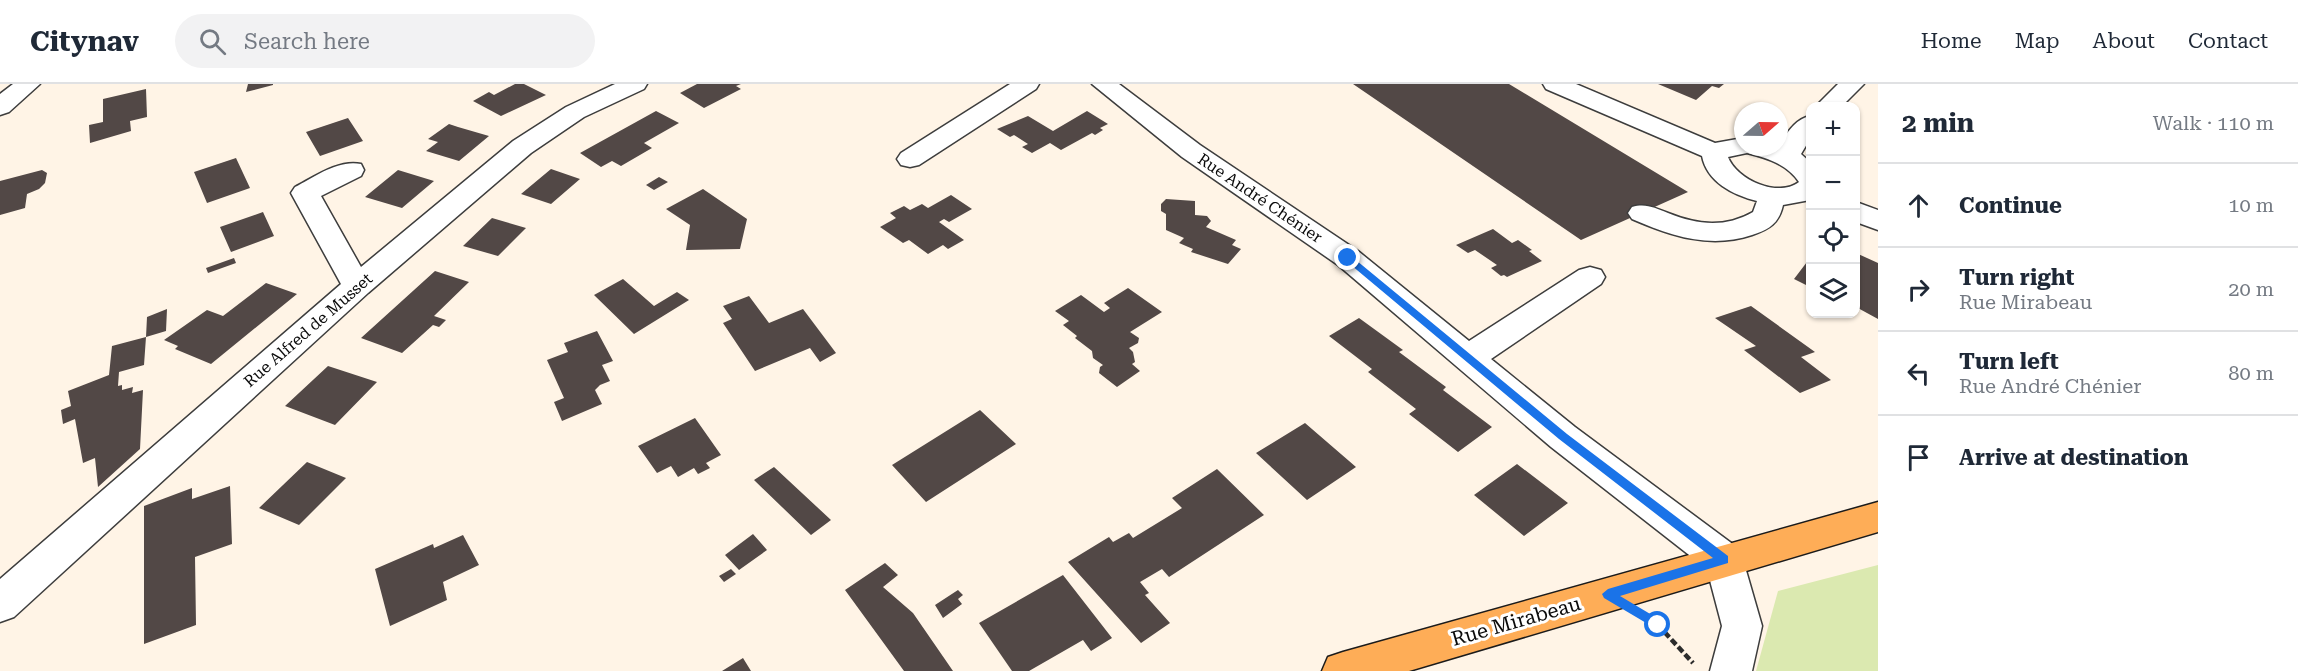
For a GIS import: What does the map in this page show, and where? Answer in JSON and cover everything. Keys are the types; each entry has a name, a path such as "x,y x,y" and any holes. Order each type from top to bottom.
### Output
{"main road":[{"name":"Rue Mirabeau","path":"1343,671 1878,517"}],"street":[{"path":"0,107 28,84"},
{"name":"Rue Alfred de Musset","path":"0,604 357,286 522,147 575,112 635,84"},
{"path":"910,159 1027,84"},
{"name":"Rue André Chénier","path":"1104,84 1191,151 1348,258 1563,437 1724,560"},
{"path":"1555,84 1717,153"},
{"path":"1831,102 1846,85"},
{"path":"1786,157 1797,138 1806,128"},
{"path":"1734,146 1728,146 1717,153 1715,162 1727,177 1752,190 1772,196 1793,196 1806,190"},
{"path":"1783,156 1803,169 1806,177"},
{"path":"351,170 305,193 357,286"},
{"path":"1642,213 1667,224 1699,233 1723,233 1750,228 1766,217 1772,196"},
{"path":"1860,213 1878,221"},
{"path":"1468,357 1590,277"},
{"path":"1724,560 1742,626 1731,671"}],"path":[{"path":"1608,594 1658,625 1700,671"}],"green space":[{"path":"1878,565 1878,671 1756,671 1778,591"}],"building":[{"path":"248,84 273,84 273,85 246,92"},
{"path":"515,84 524,84 546,95 501,116 473,101 489,92 494,95"},
{"path":"697,84 741,84 736,86 741,89 704,108 680,93"},
{"path":"1353,84 1509,84 1688,192 1581,240"},
{"path":"1658,84 1724,84 1719,88 1712,86 1696,100"},
{"path":"146,89 147,117 130,121 131,131 90,143 89,125 103,122 103,99"},
{"path":"656,111 679,123 644,143 652,148 621,166 612,161 601,167 580,153"},
{"path":"1087,111 1108,124 1100,128 1103,130 1095,135 1092,133 1061,150 1050,143 1032,153 1022,147 1028,144 1014,135 1010,137 997,129 1028,116 1053,131"},
{"path":"348,118 363,141 320,156 306,132"},
{"path":"449,124 489,136 459,161 426,151 438,142 428,139"},
{"path":"236,158 250,188 207,203 194,172"},
{"path":"551,169 580,179 551,204 521,194"},
{"path":"42,170 47,173 45,183 39,189 27,194 25,208 0,215 0,181"},
{"path":"398,170 434,181 402,208 365,197"},
{"path":"659,177 668,182 654,190 646,185"},
{"path":"703,189 747,219 740,249 686,250 690,225 666,209"},
{"path":"951,195 972,209 949,222 944,219 939,222 964,240 948,249 943,245 928,254 909,240 903,243 880,227 896,218 890,213 904,206 910,210 922,204 928,208"},
{"path":"1166,199 1195,201 1195,215 1207,216 1211,221 1206,227 1236,240 1232,245 1241,249 1228,264 1191,252 1193,249 1179,243 1184,238 1166,230 1166,214 1161,211 1161,204"},
{"path":"263,212 274,236 231,252 220,227"},
{"path":"492,218 526,228 498,256 463,246"},
{"path":"1493,229 1512,243 1518,240 1542,261 1507,277 1501,276 1491,268 1497,265 1475,250 1468,253 1456,245"},
{"path":"1860,255 1878,263 1878,319 1860,309"},
{"path":"234,258 236,263 208,273 206,268"},
{"path":"1806,263 1806,285 1794,279"},
{"path":"435,271 469,282 434,316 446,320 439,327 433,325 402,353 361,338"},
{"path":"623,279 654,306 677,292 689,300 634,334 594,295"},
{"path":"266,283 297,294 211,364 175,349 178,346 164,340 207,310 223,316"},
{"path":"1128,288 1162,312 1130,332 1139,338 1138,343 1129,348 1133,352 1135,362 1132,364 1140,371 1117,387 1099,373 1103,365 1093,358 1092,351 1075,338 1077,336 1063,325 1069,321 1055,311 1081,295 1104,312 1110,308 1104,303"},
{"path":"749,296 769,323 803,309 836,353 820,362 810,348 755,371 723,323 732,319 723,306"},
{"path":"1751,306 1815,352 1801,357 1831,380 1800,393 1744,350 1756,346 1715,318"},
{"path":"167,309 166,331 146,337 147,317"},
{"path":"1359,318 1403,350 1399,352 1446,387 1443,390 1492,427 1458,452 1409,414 1416,409 1368,372 1372,369 1329,336"},
{"path":"597,331 613,361 602,365 610,381 595,390 602,404 562,421 554,402 564,398 547,360 568,352 564,343"},
{"path":"146,337 144,365 119,372 118,386 122,385 122,390 133,387 132,393 143,390 140,449 98,487 95,458 83,463 75,419 63,424 61,410 71,406 68,391 109,375 112,346"},
{"path":"328,366 377,382 335,425 285,406"},
{"path":"980,410 1016,444 926,502 892,465"},
{"path":"695,418 721,455 706,463 710,468 698,474 694,468 678,477 671,466 657,473 638,446"},
{"path":"1305,423 1356,467 1307,500 1256,453"},
{"path":"307,462 346,478 299,525 259,508"},
{"path":"1517,464 1568,503 1524,536 1474,495"},
{"path":"774,467 831,520 811,535 754,480"},
{"path":"1217,469 1264,515 1169,577 1162,569 1140,582 1149,593 1145,595 1170,623 1141,643 1068,562 1109,537 1113,542 1129,533 1133,538 1182,508 1172,498"},
{"path":"230,486 232,544 195,557 196,625 144,644 144,506 192,488 192,499"},
{"path":"753,534 767,550 739,570 725,555"},
{"path":"463,535 479,565 443,582 447,600 390,626 375,569 433,544 434,548"},
{"path":"885,563 898,575 883,587 913,613 953,671 904,671 845,590"},
{"path":"731,569 736,574 724,582 719,576"},
{"path":"1063,575 1112,638 1091,651 1083,640 1029,671 1012,671 979,623"},
{"path":"958,590 963,595 958,599 962,604 943,618 935,605"},
{"path":"743,658 751,671 722,671"}],"route":[{"path":"1348,258 1563,437 1724,560 1608,594 1658,625"}]}
